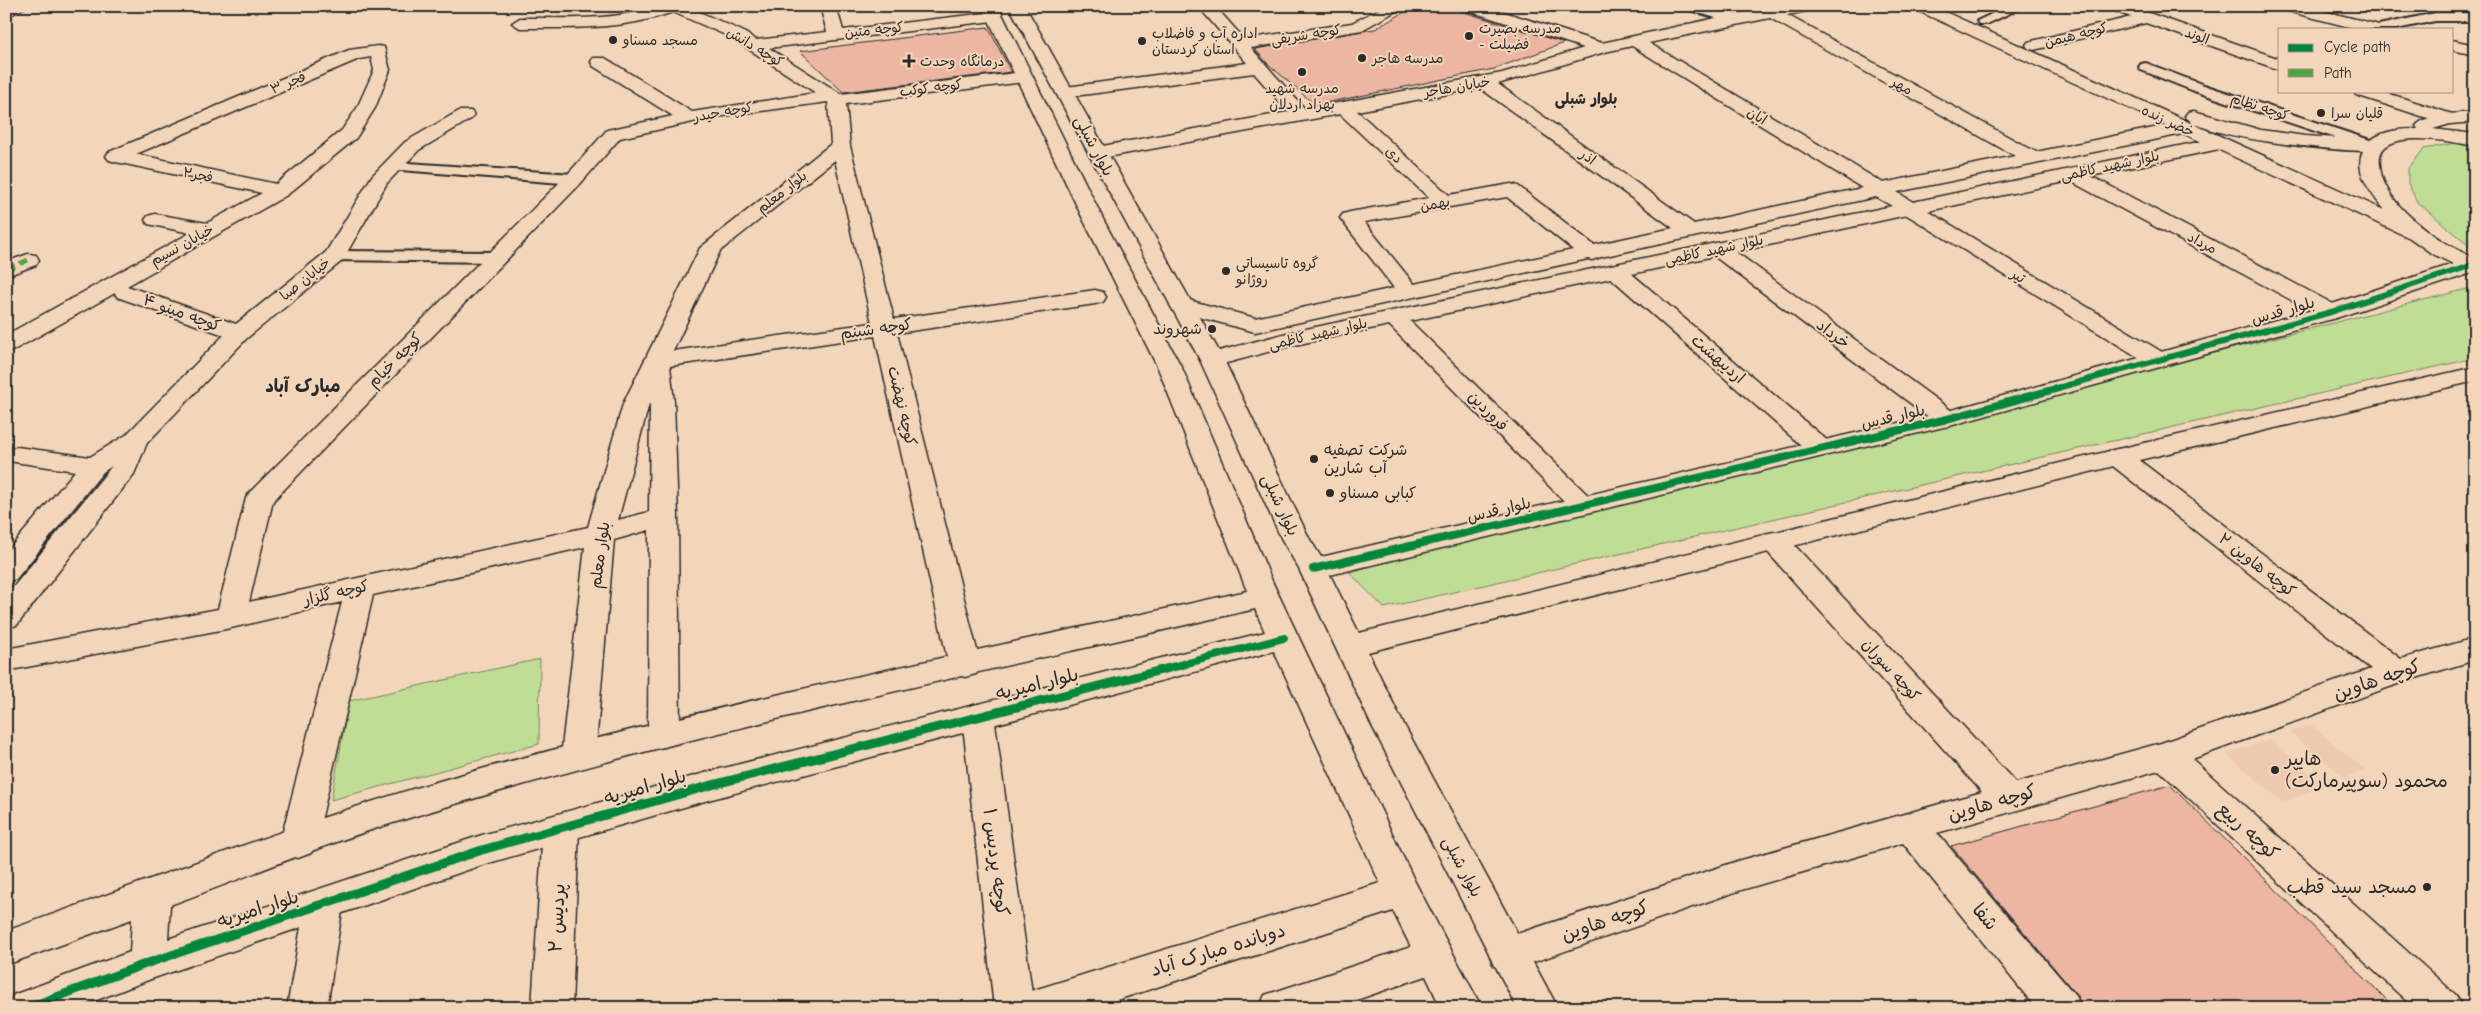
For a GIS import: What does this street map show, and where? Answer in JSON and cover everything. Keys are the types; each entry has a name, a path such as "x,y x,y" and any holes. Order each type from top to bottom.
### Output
{"street":[{"path":"6,13 19,6"},
{"path":"520,23 587,23 641,18 673,6"},
{"name":"کوچه دانش","path":"673,6 736,34 835,98"},
{"path":"828,6 836,34"},
{"path":"1206,6 1301,116"},
{"name":"کوچه شریفی","path":"1239,45 1356,27 1397,6"},
{"path":"1468,6 1601,48"},
{"path":"1690,6 1736,19"},
{"name":"خیابان هاجر","path":"1097,153 1505,78 1601,48 1736,19 1813,6"},
{"name":"خضر زنده","path":"1919,6 2217,144 2418,234"},
{"name":"خضر زنده","path":"1950,6 2092,74 2220,126 2288,141 2374,146"},
{"name":"الوند","path":"2114,6 2278,64"},
{"path":"2285,6 2374,28"},
{"name":"کوچه متین","path":"753,45 1000,10"},
{"name":"بلوار شبلی","path":"1000,10 1024,77 1092,219 1170,368 1264,597 1402,892 1462,1008"},
{"name":"بلوار شبلی","path":"1000,10 1066,92 1097,153 1212,360 1348,646 1538,1008"},
{"name":"مهر","path":"1772,13 2032,158"},
{"name":"کوچه هیمن","path":"2034,45 2148,18"},
{"name":"ابان","path":"1635,41 1879,190"},
{"path":"2454,46 2475,50"},
{"name":"فجر ۳","path":"116,156 355,54 378,51 382,70 366,108 349,134"},
{"path":"599,62 689,118"},
{"path":"1066,92 1258,67"},
{"name":"کوچه کوکب","path":"835,98 1024,77"},
{"name":"اذر","path":"1483,82 1692,232"},
{"path":"2365,92 2449,119"},
{"path":"835,98 841,146"},
{"name":"کوچه حیدر","path":"614,134 716,112 835,98"},
{"name":"دی","path":"1344,108 1445,202"},
{"name":"خیابان صبا","path":"6,572 94,466 136,441 239,333 334,256 378,180 412,146 465,115"},
{"path":"2474,266 2445,252 2418,234 2386,200 2374,181 2368,162 2374,146 2382,140 2449,119 2475,117"},
{"name":"بلوار شهید کاظمی","path":"1181,305 1255,325 1592,254 1879,190 2183,128"},
{"name":"خیابان نسیم","path":"6,345 280,192 349,134"},
{"name":"کوچه خیام","path":"231,617 260,498 574,179 614,134"},
{"path":"2396,136 2441,135 2475,140"},
{"name":"بلوار شهید کاظمی","path":"1212,360 1287,340 2217,144"},
{"name":"کوچه نهضت","path":"841,146 965,666"},
{"name":"بلوار معلم","path":"578,756 600,534 636,404 711,248 841,146"},
{"name":"فجر۲","path":"116,156 280,192"},
{"name":"مرداد","path":"2072,174 2332,312"},
{"name":"بهمن","path":"1409,292 1350,218 1511,190 1592,254"},
{"name":"تیر","path":"1879,190 2159,360"},
{"path":"156,220 210,230"},
{"name":"خرداد","path":"1718,249 1947,419"},
{"path":"6,270 28,260"},
{"name":"بلوار قدس","path":"1313,569 1947,419 2332,312 2474,266"},
{"name":"اردیبهشت","path":"1616,271 1820,448"},
{"name":"کوچه مینو ۴","path":"125,292 239,333"},
{"name":"کوچه شبنم","path":"657,361 1094,297"},
{"name":"فروردین","path":"1394,318 1583,504"},
{"path":"657,361 662,402 664,734"},
{"path":"1348,646 2118,457 2475,374"},
{"name":"خیابان صبا","path":"6,617 126,468 136,441"},
{"path":"17,455 94,466"},
{"name":"کوچه هاوین ۲","path":"2118,457 2396,672"},
{"name":"کوچه گلزار","path":"6,660 231,617 600,534 664,517"},
{"name":"کوچه سوران","path":"1774,541 2009,798"},
{"path":"298,843 360,588"},
{"name":"بلوار امیریه","path":"6,948 383,812 578,756 664,734 1264,597"},
{"name":"بلوار امیریه","path":"27,1008 148,963 482,850 712,785 1284,638"},
{"name":"کوچه هاوین","path":"1508,954 1738,876 2165,755 2396,672 2475,649"},
{"name":"کوچه پردیس ۱","path":"978,716 1014,1008"},
{"name":"کوچه ربیع","path":"2165,755 2442,1008"},
{"name":"شفا","path":"1910,826 2061,1008"},
{"name":"پردیس ۲","path":"552,1008 561,828"},
{"name":"دوبانده مبارک آباد","path":"1034,1008 1402,892"},
{"path":"148,963 152,895"},
{"path":"307,1008 324,904"},
{"path":"1279,1008 1435,956"}],"lane":[{"path":"1983,21 2019,6"},
{"path":"2383,28 2435,18 2475,17"},
{"name":"کوچه نظام","path":"2146,67 2199,88 2374,146"},
{"path":"393,166 574,179"},
{"path":"334,256 496,257"}],"shaded area":[{"path":"2311,725 2365,770 2345,778 2289,732"},
{"name":"هایپر (سوپیرمارکت) محمود","path":"2270,740 2325,786 2283,802 2226,754"}],"green space":[{"path":"2455,143 2475,148 2475,250 2417,202 2408,183 2408,168 2424,149"},
{"path":"2475,287 2475,358 1384,608 1349,572"},
{"path":"540,659 539,744 331,800 349,701"}],"building":[{"name":"مدرسه هاجر","path":"1415,6 1445,6 1564,43 1494,69 1315,105 1267,63 1255,49 1375,29"},
{"name":"درمانگاه وحدت","path":"988,27 1011,72 843,92 800,51"},
{"path":"2170,785 2395,1008 2083,1008 2076,994 1951,846"}],"marked path":[{"path":"6,270 28,260"}],"cycle path":[{"path":"1313,569 1947,419 2331,312 2473,265"},
{"path":"27,1008 148,963 482,850 712,785 1284,638"}],"place":[{"name":"مدرسه بصیرت - فضیلت","path":"1469,36"},
{"name":"مسجد مسناو","path":"613,40"},
{"name":"اداره آب و فاضلاب استان کردستان","path":"1142,41"},
{"name":"مدرسه هاجر","path":"1362,58"},
{"name":"درمانگاه وحدت","path":"909,61"},
{"name":"مدرسه شهید بهزاد اردلان","path":"1302,72"},
{"name":"قلیان سرا","path":"2321,113"},
{"name":"گروه تاسیساتی روژانو","path":"1226,271"},
{"name":"شهروند","path":"1212,329"},
{"name":"شرکت تصفیه آب شارین","path":"1314,459"},
{"name":"کبابی مسناو","path":"1330,493"},
{"name":"هایپر (سوپیرمارکت) محمود","path":"2275,770"},
{"name":"مسجد سید قطب","path":"2427,887"}],"district":[{"name":"بلوار شبلی","path":"1586,99"},
{"name":"مبارک آباد","path":"303,386"}]}
